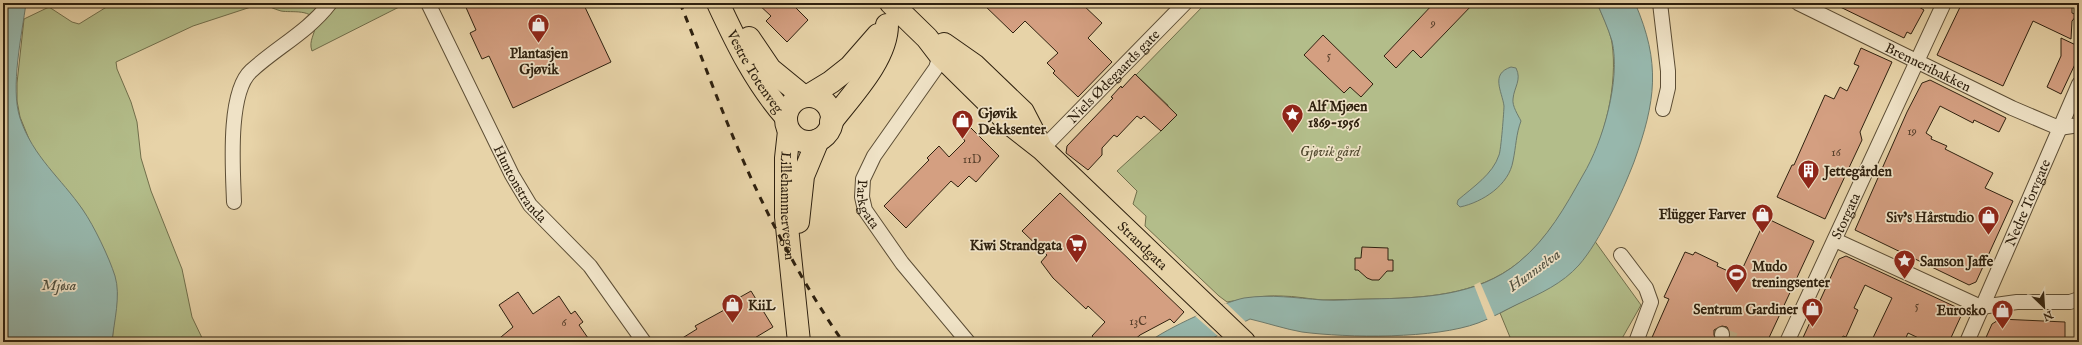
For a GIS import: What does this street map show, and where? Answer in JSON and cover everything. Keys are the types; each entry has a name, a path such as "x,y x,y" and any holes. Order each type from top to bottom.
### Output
{"main road":[{"name":"Vestre Totenveg","path":"718,3 735,40 758,80 787,124"},
{"name":"Vestre Totenveg","path":"732,3 750,40 770,69 806,96"},
{"name":"Strandgata","path":"891,3 927,38 940,55 1010,124 1042,149 1200,298 1243,341"},
{"path":"806,96 823,101 831,114 829,129 818,140 802,141 795,137 787,124 791,104 831,82 850,67 888,26 887,37 880,53 867,75 831,122"},
{"name":"Strandgata","path":"927,38 941,42 974,65 1023,112 1042,149"},
{"name":"Lillehammervegen","path":"787,124 786,217 799,342"},
{"name":"Lillehammervegen","path":"793,281 803,176 818,140"}],"street":[{"path":"234,202 232,151 237,97 250,72 303,32 319,17 330,3"},
{"name":"Huntonstranda","path":"428,3 530,206 590,266 644,342"},
{"name":"Niels Ødegaards gate","path":"1042,149 1185,3"},
{"path":"1660,3 1668,70 1668,88 1663,109"},
{"name":"Brenneribakken","path":"1798,3 1917,60 2012,108 2059,128"},
{"name":"Storgata","path":"1787,342 1944,3"},
{"name":"Parkgata","path":"940,55 936,68 874,156 863,179 862,196 865,210 902,263 968,342"},
{"name":"Nedre Torvgate","path":"1967,342 2079,84"},
{"path":"2059,128 2079,125"},
{"path":"1835,240 1982,307 2017,302 2070,302 2079,299"},
{"path":"1621,255 1646,288 1651,302 1636,342"}],"green space":[{"path":"113,3 407,3 312,51 311,40 315,24 314,19 311,16 301,12 281,11 260,4 193,26 116,62 117,69 131,102 137,122 141,158 151,191 182,269 192,317 204,342 112,342 117,293 82,209 41,160 31,144 20,117 17,101 17,83 24,19 49,7 72,22 79,24"},
{"name":"Gjøvik gård","path":"1206,3 1597,3 1610,33 1613,59 1611,93 1604,128 1585,174 1556,222 1529,254 1502,274 1485,282 1467,289 1410,298 1323,300 1292,296 1268,296 1227,302 1145,226 1146,216 1133,204 1137,191 1117,171 1161,131 1168,105 1136,75"},
{"path":"1594,240 1641,305 1620,342 1512,342 1500,313 1527,299"}],"water":[{"name":"Mjøsa","path":"3,3 26,3 16,77 17,106 20,118 32,144 40,156 75,198 83,210 105,251 115,276 117,284 117,300 112,342 3,342"},
{"name":"Hunnselva","path":"1597,3 1635,3 1649,45 1652,64 1651,101 1647,120 1634,162 1617,202 1587,255 1566,278 1543,292 1483,321 1460,328 1439,332 1391,336 1321,334 1296,331 1250,319 1205,342 1149,342 1168,330 1195,317 1244,298 1274,296 1334,300 1428,296 1467,289 1503,274 1519,262 1539,243 1555,222 1590,161 1603,128 1612,91 1614,56 1612,41"},
{"path":"1511,67 1516,68 1518,72 1513,105 1521,121 1511,170 1501,185 1486,197 1469,205 1460,207 1457,204 1458,200 1487,174 1496,162 1499,155 1504,106 1499,78 1505,70"}],"pier":[{"path":"1480,282 1495,317 1488,321 1474,285"},
{"path":"1226,303 1247,323 1219,337 1195,316"}],"building":[{"name":"Plantasjen Gjøvik","path":"464,3 583,3 611,62 513,108 489,56 482,59 470,33 476,30"},
{"path":"757,3 791,3 808,20 787,42 766,21 771,16"},
{"path":"982,3 1081,3 1102,23 1088,38 1112,62 1078,97 1053,73 1055,71 1047,63 1058,53 1025,21 1013,33"},
{"path":"1434,3 1474,3 1421,58 1413,50 1396,68 1384,56"},
{"path":"1832,3 1921,3 1919,7 1924,10 1911,34 1907,32 1904,38"},
{"path":"1962,3 2072,3 2072,13 2077,15 2072,21 2071,39 2033,21 2003,86 1937,55"},
{"path":"1323,35 1373,84 1361,97 1350,87 1344,93 1304,55"},
{"path":"2061,38 2078,46 2077,60 2061,94 2047,87 2061,56"},
{"path":"1861,48 1892,62 1860,132 1862,140 1825,219 1777,197 1792,165 1794,165 1825,95 1834,99 1840,87 1847,91 1859,66 1854,64"},
{"path":"1135,74 1177,115 1161,131 1144,116 1141,119 1137,116 1117,137 1114,135 1102,148 1102,155 1088,170 1066,153 1067,146 1113,98 1111,97 1121,86 1122,88"},
{"path":"1930,80 2006,118 1999,132 1974,120 1973,123 1940,106 1926,133 1932,137 1931,139 1947,146 1945,149 1993,173 1985,188 2013,201 1976,282 1969,285 1855,230 1907,112 1922,83"},
{"path":"971,128 999,156 976,182 969,176 958,187 951,181 906,228 884,206 929,160 927,158 939,146 949,157 965,141 962,137"},
{"path":"1060,193 1184,312 1174,323 1170,319 1140,335 1132,342 1098,342 1092,336 1105,322 1088,306 1086,309 1053,278 1041,262 1047,255 1022,231"},
{"path":"1766,218 1814,241 1767,342 1727,342 1730,334 1727,327 1722,326 1714,330 1714,335 1717,342 1650,342 1669,299 1664,297 1685,252 1693,255 1695,252 1718,263 1717,266 1739,276"},
{"path":"1362,247 1388,248 1388,260 1393,260 1393,271 1387,271 1379,280 1372,280 1367,278 1358,270 1355,270 1355,258 1361,258"},
{"path":"1846,256 1958,308 1961,316 1949,342 1927,342 1908,333 1904,342 1871,342 1892,298 1865,285 1854,308 1858,310 1846,337 1843,336 1840,342 1801,342 1839,259"},
{"path":"751,291 773,327 748,342 676,342 697,329 695,326 737,303 735,300"},
{"path":"518,292 533,314 559,296 571,314 575,311 583,322 579,325 588,338 581,342 495,342 513,327 499,305"},
{"path":"2000,319 2065,322 2065,342 1984,342 1992,324"}],"tunnel":[{"path":"1722,335 1740,342"}],"railway":[{"path":"680,3 756,189 803,278 843,342"}],"place":[{"name":"Plantasjen Gjøvik","path":"539,44"},
{"name":"Alf Mjøen 1869-1956","path":"1292,134"},
{"name":"Gjøvik Dekksenter","path":"963,140"},
{"name":"Jettegården","path":"1809,190"},
{"name":"Flügger Farver","path":"1762,234"},
{"name":"Siv's Hårstudio","path":"1989,236"},
{"name":"Kiwi Strandgata","path":"1077,264"},
{"name":"Samson Jaffe","path":"1905,280"},
{"name":"Mudo treningsenter","path":"1737,294"},
{"name":"KiiL","path":"732,324"},
{"name":"Sentrum Gardiner","path":"1813,328"},
{"name":"Eurosko","path":"2002,330"}]}
